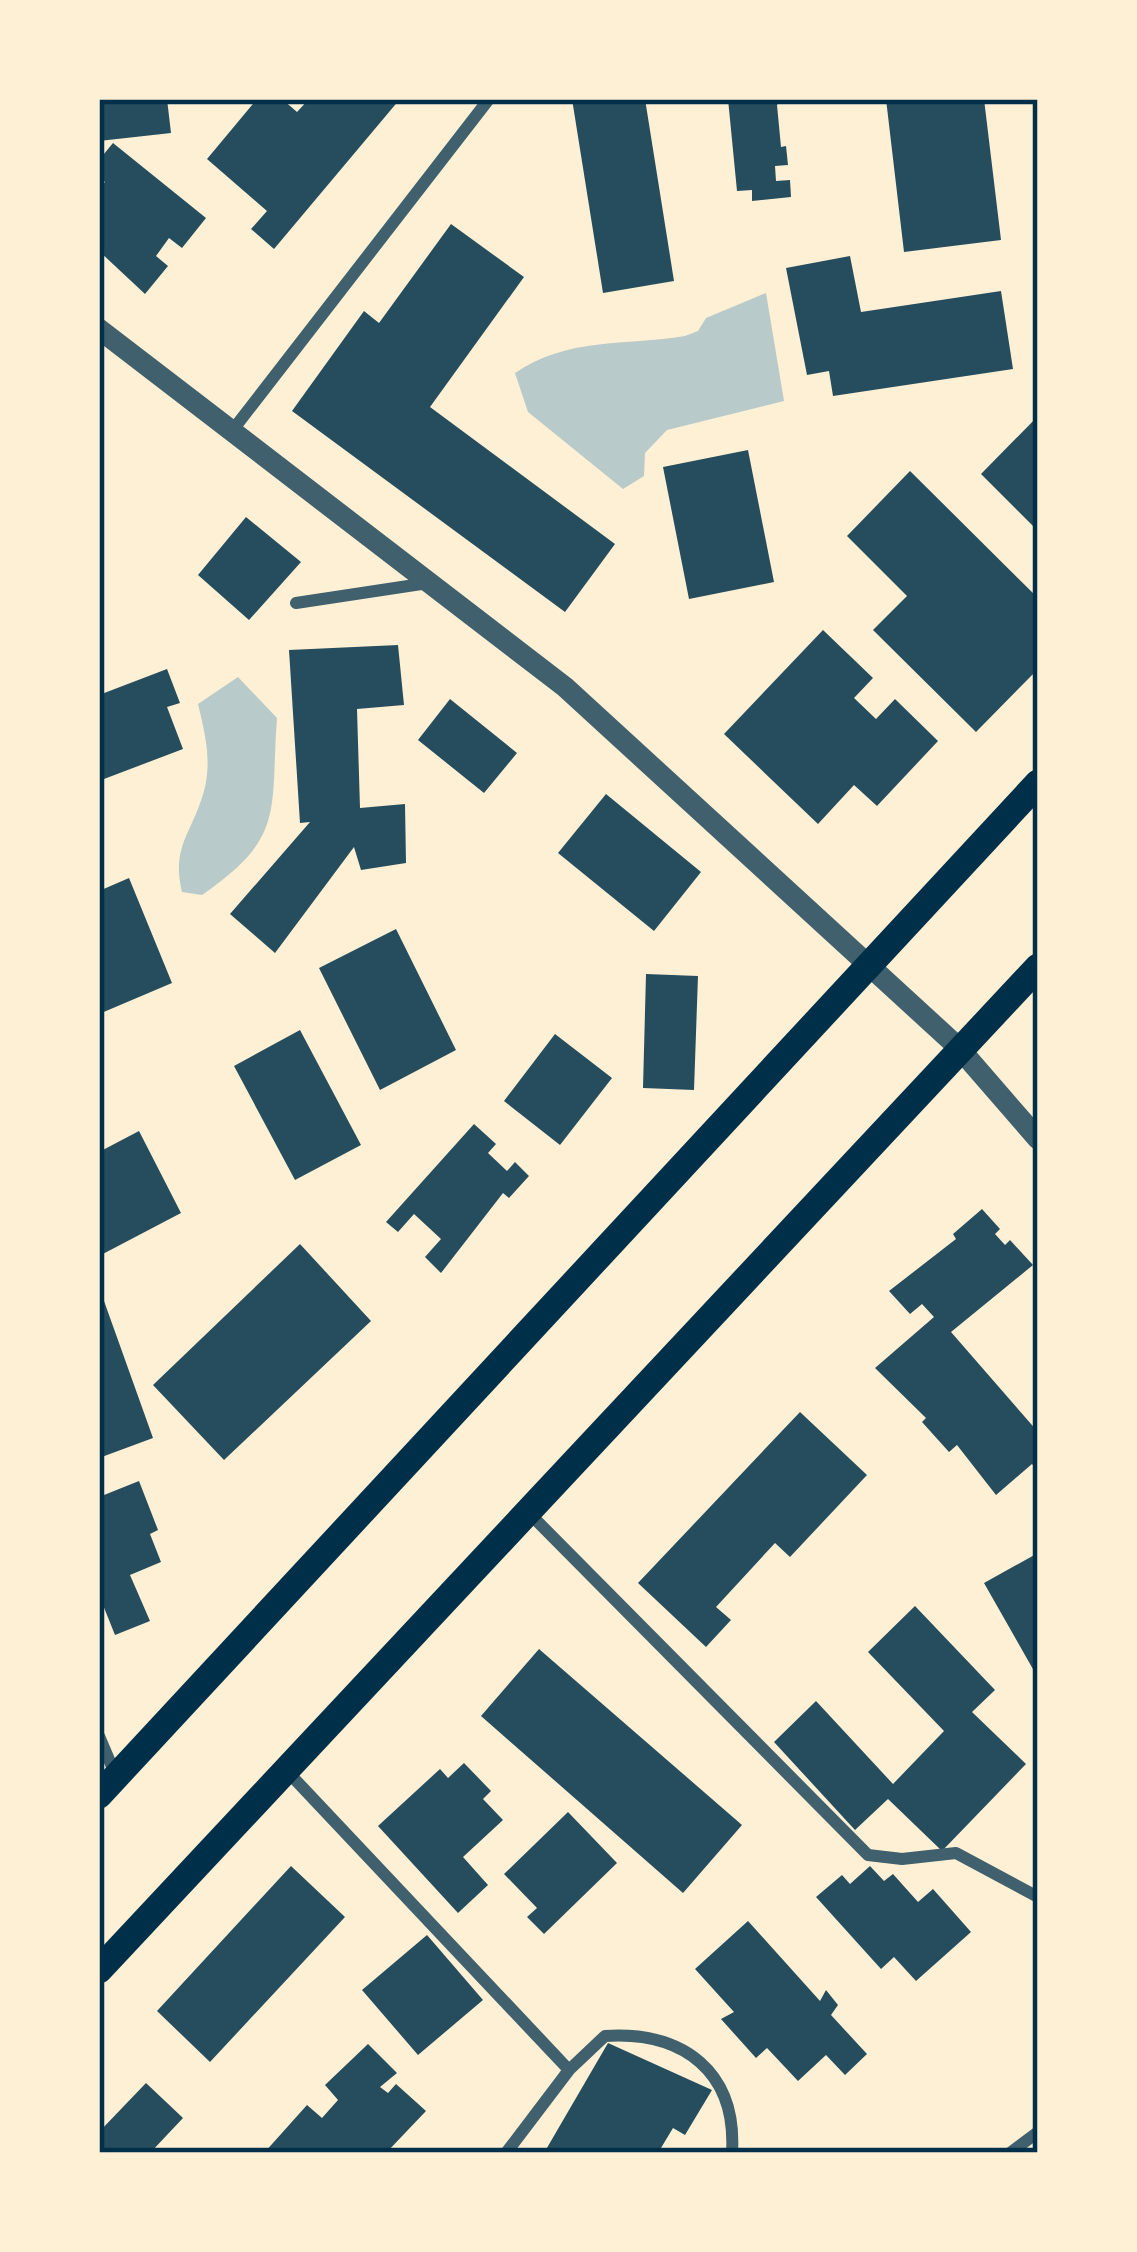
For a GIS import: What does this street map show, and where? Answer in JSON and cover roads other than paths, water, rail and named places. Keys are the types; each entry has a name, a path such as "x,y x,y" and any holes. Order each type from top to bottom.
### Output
{"main road":[{"path":"108,1786 1038,783"},
{"path":"99,1970 1038,968"}],"street":[{"path":"232,431 489,99"},
{"path":"99,329 565,686 959,1048 1038,1139"},
{"path":"296,603 429,583"},
{"path":"526,1511 868,1855 902,1859 956,1853 1038,1898"},
{"path":"99,1736 108,1786"},
{"path":"286,1770 569,2070"},
{"path":"506,2153 569,2070 605,2036 650,2037 711,2068 726,2089 734,2120 732,2153"},
{"path":"1010,2153 1038,2132"}]}
